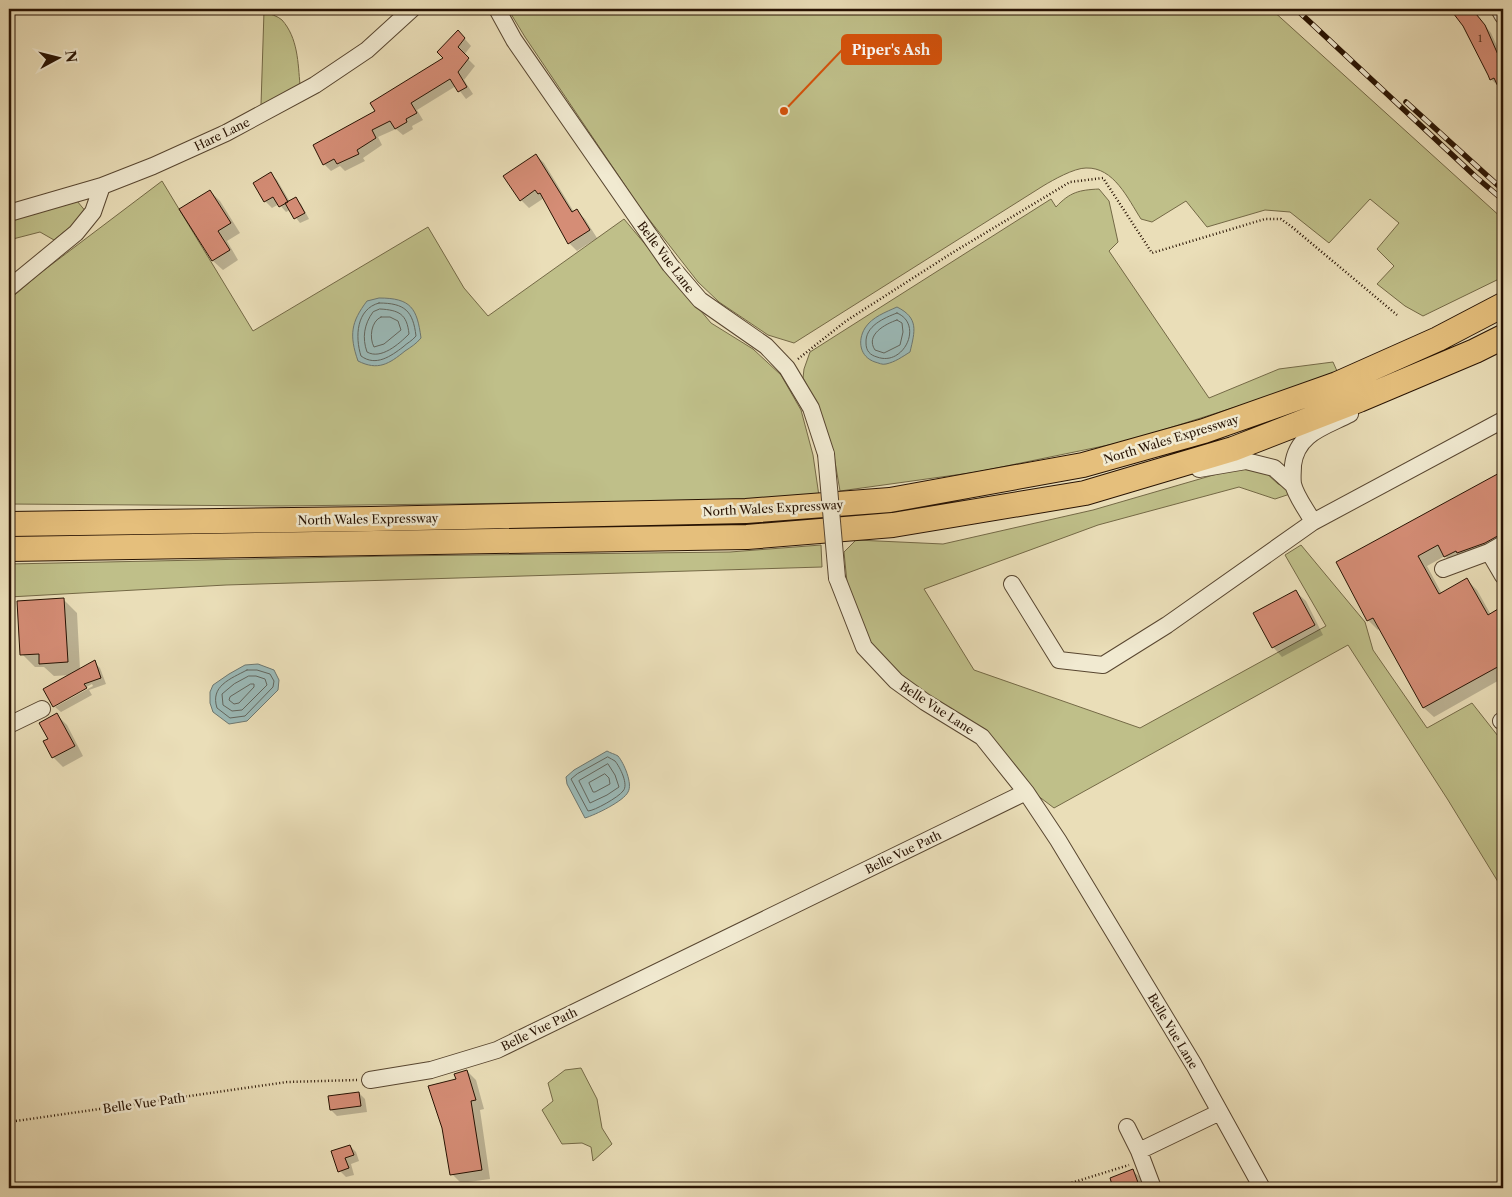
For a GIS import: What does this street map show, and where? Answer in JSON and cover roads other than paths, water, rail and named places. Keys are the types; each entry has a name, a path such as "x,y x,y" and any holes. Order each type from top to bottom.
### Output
{"highway":[{"name":"North Wales Expressway","path":"9,524 746,511 890,500 1083,464 1204,431 1337,384 1438,339 1503,305"},
{"name":"North Wales Expressway","path":"9,549 746,537 893,525 1085,493 1233,449 1359,400 1475,351 1503,337"}],"street":[{"name":"Hare Lane","path":"9,213 102,186 153,166 226,133 315,85 367,50 412,9"},
{"name":"Belle Vue Lane","path":"497,9 514,40 670,265 700,300 766,346 787,368 811,408 826,454 837,578 864,647 896,681 925,702 982,737 1026,792 1058,840 1179,1040 1262,1188"},
{"path":"1500,9 1503,16"},
{"path":"9,288 76,233 93,212 102,186"},
{"path":"1293,485 1294,458 1298,446 1307,436 1475,351"},
{"path":"1012,584 1058,660 1103,665 1167,625 1313,522 1503,420"},
{"path":"1111,485 1246,461 1274,468 1293,485 1313,522"},
{"path":"1444,569 1496,548 1503,576"},
{"path":"9,720 11,724 42,709"},
{"name":"Belle Vue Path","path":"370,1080 431,1070 497,1050 1026,792"},
{"path":"1141,1156 1220,1112"},
{"path":"1127,1127 1141,1156 1153,1188"}],"water":[{"path":"379,298 398,300 411,307 417,319 421,338 388,363 377,366 358,361 353,344 353,329 367,301"},
{"path":"897,307 909,316 914,326 910,352 889,363 883,364 870,360 861,348 861,338 865,328 875,318"},
{"path":"258,664 274,670 279,680 278,690 247,721 229,724 213,712 210,703 210,692 213,685 245,665"},
{"path":"607,751 618,756 625,768 629,784 628,792 602,811 585,818 567,784 566,777 574,770"}],"railway":[{"path":"1296,9 1503,200"},
{"path":"1406,102 1503,190"}],"place":[{"name":"Piper's Ash","path":"784,111"}]}
